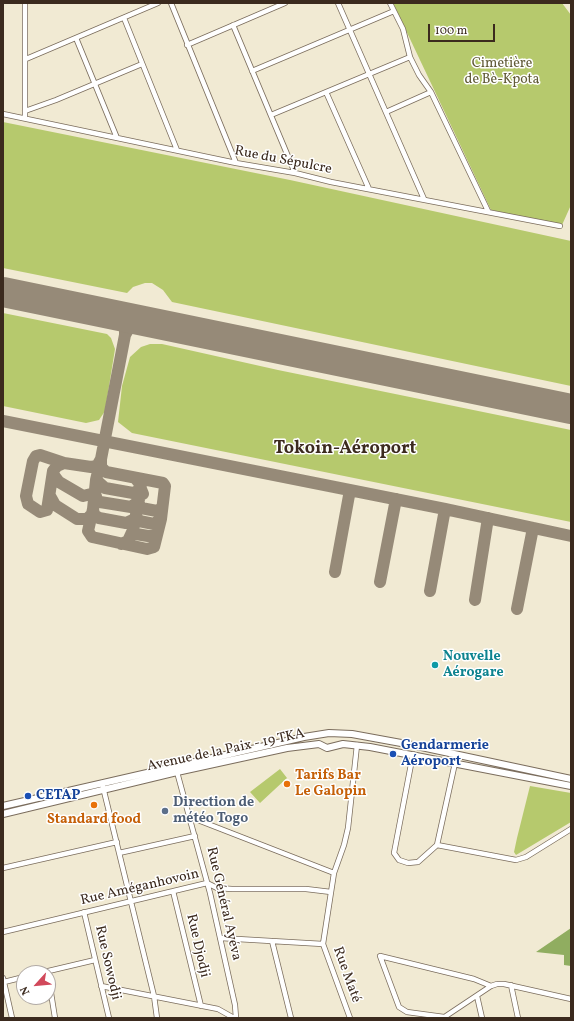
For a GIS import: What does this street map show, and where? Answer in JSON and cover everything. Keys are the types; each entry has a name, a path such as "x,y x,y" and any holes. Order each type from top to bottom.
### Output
{"main road":[{"name":"Avenue de la Paix - 19 TKA","path":"3,806 304,737 329,733 352,734 396,742 571,779"},
{"name":"Avenue de la Paix - 19 TKA","path":"3,814 177,772 287,748 319,744 331,748 343,744 357,745 413,754 571,786"}],"street":[{"path":"25,3 25,118"},
{"path":"26,59 158,3"},
{"path":"171,3 236,163"},
{"path":"187,45 285,3"},
{"path":"338,3 424,199"},
{"path":"390,3 403,29 410,57 419,75 431,92 488,211"},
{"path":"252,71 394,11"},
{"path":"124,18 177,150"},
{"path":"233,25 295,173"},
{"path":"76,38 117,138"},
{"path":"271,115 410,57"},
{"path":"25,110 96,84 142,64"},
{"path":"326,92 369,188"},
{"path":"386,112 431,92"},
{"name":"Rue du Sépulcre","path":"3,114 236,163 295,173 560,226"},
{"name":"Rue Maté","path":"350,1018 323,944 334,873 344,845 348,828 357,745"},
{"path":"413,754 394,842 394,853 399,860 415,863 421,860 437,845 455,762"},
{"name":"Rue Général Ayéva","path":"177,772 195,836 220,938 235,1005 235,1018"},
{"path":"102,783 154,996 157,1018"},
{"path":"190,817 334,873"},
{"path":"437,845 516,860 533,853 571,830"},
{"path":"119,853 195,836"},
{"path":"3,868 116,842"},
{"name":"Rue Améganhovoin","path":"3,932 207,884 217,888 232,889 306,890 331,892"},
{"name":"Rue Djodji","path":"173,891 200,1006"},
{"name":"Rue Sowodji","path":"84,912 109,1018"},
{"path":"220,938 323,944"},
{"path":"272,941 291,1018"},
{"path":"491,986 474,979 380,956 399,1007 407,1012 444,1018 491,986 504,984 571,999"},
{"path":"56,971 95,960"},
{"path":"12,1018 3,980 16,978"},
{"path":"101,986 224,1011 235,1018"},
{"path":"510,986 518,1018"},
{"path":"477,996 482,1018"},
{"path":"54,1005 56,1018"}],"green space":[{"name":"Cimetière de Bè-Kpota","path":"393,3 562,3 571,15 571,205 562,225 491,210"},
{"path":"3,122 290,180 571,241 571,386 172,302 163,290 152,283 145,283 133,287 127,293 3,268"},
{"path":"3,313 107,334 111,338 115,349 105,411 99,420 86,423 3,406"},
{"path":"150,344 162,344 278,370 571,430 571,522 132,433 118,422 122,386 130,357 141,347"},
{"path":"280,769 287,778 260,803 250,792"},
{"path":"530,786 571,793 571,822 516,855 514,852"},
{"path":"571,928 571,966 564,965 564,955 536,952"}],"taxiway":[{"path":"113,314 120,319 125,329 125,335 129,328 135,323 148,321"},
{"path":"64,463 57,466 53,471 47,510 40,512 28,504 26,496 33,461 36,456 40,455 64,463 91,467 97,466 101,459 101,467 106,472 163,483 165,486 161,519 154,547 147,549 92,537 88,531 93,509 96,480 101,459 125,335"},
{"path":"3,421 445,509 571,536"},
{"path":"53,474 59,482 83,496 95,493 97,500 100,502 131,507 138,502"},
{"path":"121,544 128,541 133,530 141,489 140,484 136,479"},
{"path":"96,480 105,488 133,493 141,489 143,494"},
{"path":"335,572 350,490"},
{"path":"50,496 55,505 77,519 87,519 92,514"},
{"path":"380,582 396,499"},
{"path":"138,502 141,508 157,511 162,508"},
{"path":"93,509 94,515 99,518 126,523 135,519"},
{"path":"430,591 445,509"},
{"path":"136,516 139,521 154,524 161,519"},
{"path":"475,600 488,518"},
{"path":"517,609 533,528"},
{"path":"133,530 136,534 148,536 157,534"}],"runway":[{"path":"3,292 571,409"}],"place":[{"name":"Nouvelle Aérogare","path":"435,665"},
{"name":"Gendarmerie Aéroport","path":"393,754"},
{"name":"Tarifs Bar Le Galopin","path":"287,784"},
{"name":"CETAP","path":"28,796"},
{"name":"Standard food","path":"94,805"},
{"name":"Direction de météo Togo","path":"165,811"}],"district":[{"name":"Tokoin-Aéroport","path":"345,450"}]}
